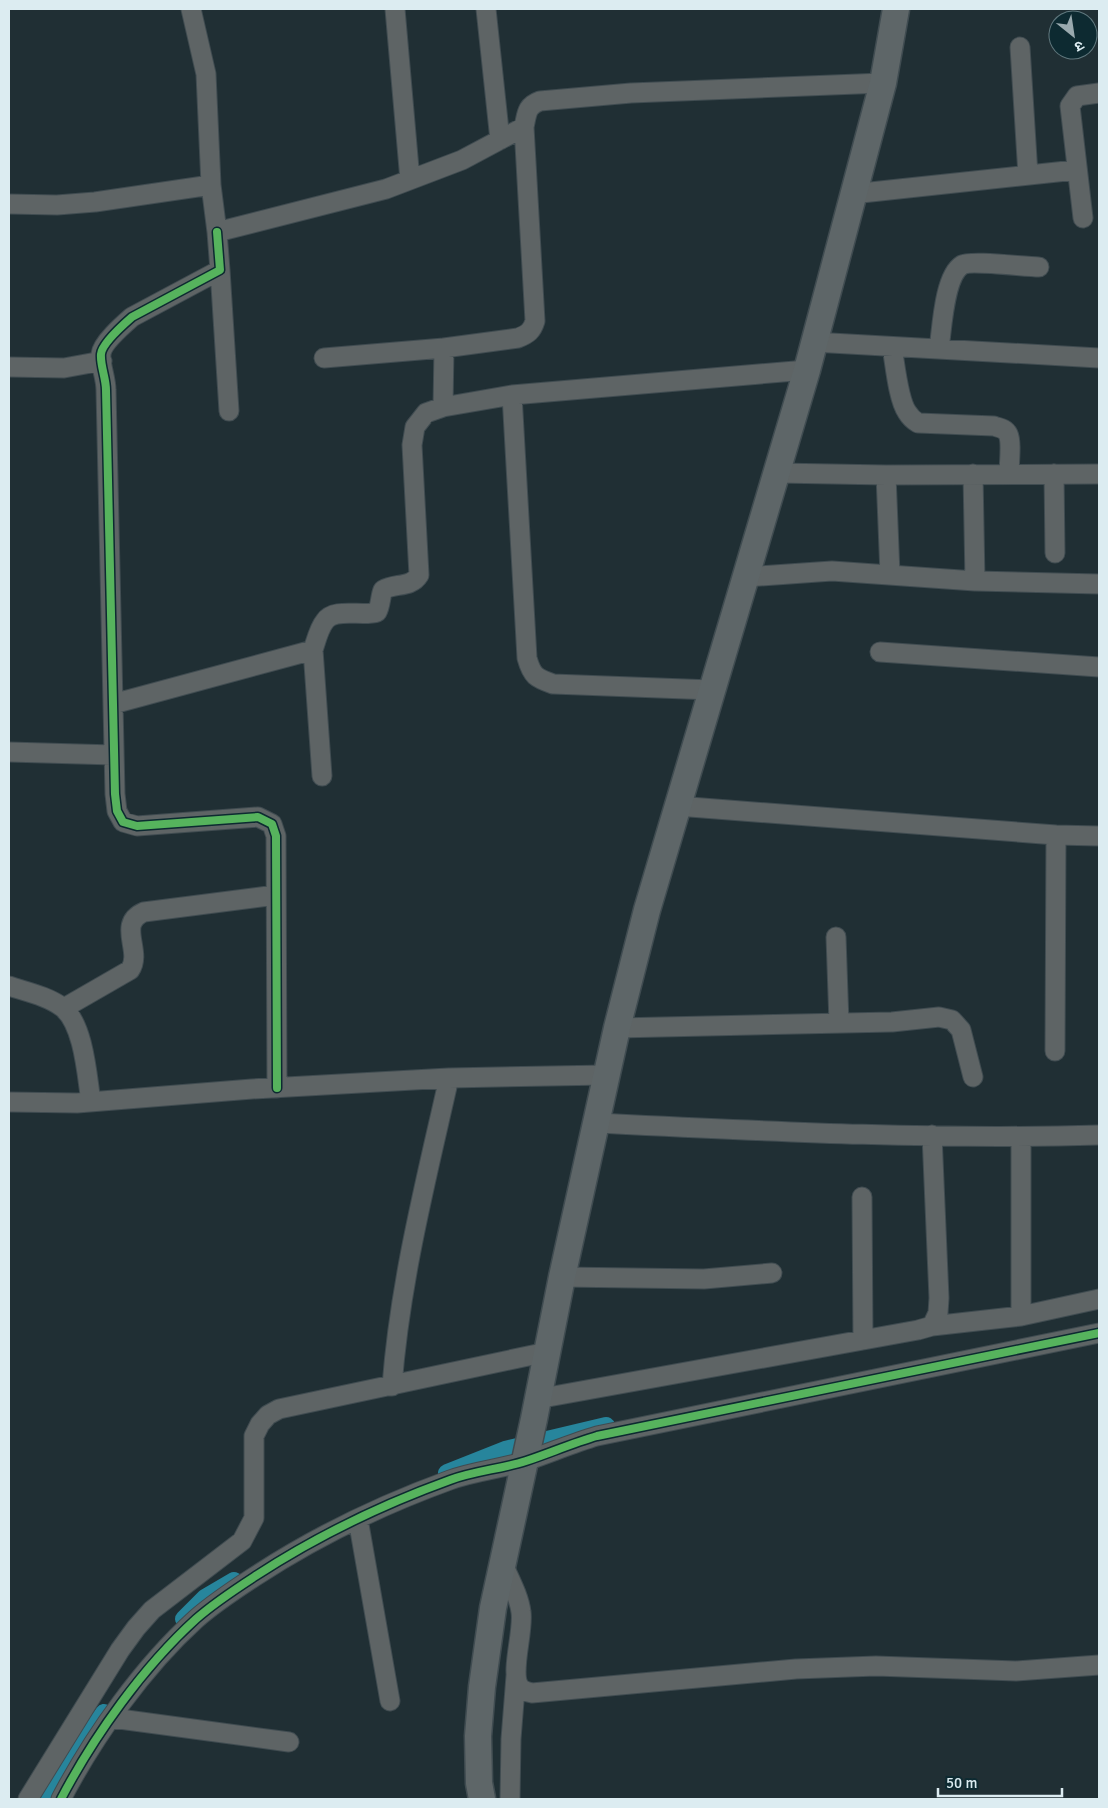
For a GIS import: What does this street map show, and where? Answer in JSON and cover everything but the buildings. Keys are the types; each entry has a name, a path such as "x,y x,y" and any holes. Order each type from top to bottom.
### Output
{"main road":[{"path":"482,1799 479,1783 478,1736 482,1687 493,1608 606,1075 647,910 676,806 778,473 807,370 882,83 896,9"}],"street":[{"path":"191,9 206,74 211,185 217,232 229,412"},
{"path":"396,9 410,180"},
{"path":"486,9 500,140"},
{"path":"1020,47 1028,175"},
{"path":"324,358 444,348 518,338 528,334 533,328 535,321 524,127 527,111 532,104 540,101 631,93 882,83"},
{"path":"1083,218 1070,106 1077,96 1099,93"},
{"path":"217,232 386,189 462,160 524,127"},
{"path":"852,194 1076,170"},
{"path":"9,204 49,205 95,202 211,185"},
{"path":"939,349 949,282 954,272 963,264 1039,267"},
{"path":"220,270 132,317 102,350 101,355 106,390 114,755 117,811 124,822 137,826 258,817 272,824 276,836 277,1088"},
{"path":"813,342 1099,358"},
{"path":"892,347 902,399 911,419 918,423 994,426 1003,429 1008,433 1009,440 1009,474"},
{"path":"443,406 444,348"},
{"path":"9,367 64,368 102,360"},
{"path":"322,776 313,650 323,622 328,617 335,614 371,614 378,612 383,590 388,587 411,584 419,575 412,445 414,427 426,414 443,406 512,395 807,370"},
{"path":"512,395 528,658 531,672 541,680 553,684 712,690"},
{"path":"778,473 886,475 1099,474"},
{"path":"973,474 975,581"},
{"path":"1054,474 1054,553"},
{"path":"886,475 890,574"},
{"path":"746,576 832,572 890,574 975,581 1099,584"},
{"path":"113,704 313,650"},
{"path":"880,652 1099,667"},
{"path":"9,752 114,755"},
{"path":"676,806 1056,835 1099,836"},
{"path":"1055,1052 1056,835"},
{"path":"64,1008 130,970 134,959 130,925 133,918 138,914 276,895"},
{"path":"836,937 839,1023"},
{"path":"9,986 48,998 64,1008 76,1026 92,1102"},
{"path":"617,1028 892,1022 939,1017 952,1020 961,1030 973,1077"},
{"path":"9,1102 92,1102 277,1088 449,1078 606,1075"},
{"path":"392,1386 401,1304 419,1210 449,1078"},
{"path":"596,1123 796,1132 1021,1137 1099,1135"},
{"path":"932,1135 939,1298 938,1313 932,1326"},
{"path":"1021,1137 1021,1316"},
{"path":"862,1197 863,1340"},
{"path":"562,1277 704,1279 772,1273"},
{"path":"536,1409 932,1326 1021,1316 1099,1299"},
{"path":"61,1799 76,1770 144,1675 172,1642 197,1618 221,1599 278,1561 358,1519 450,1480 597,1436 1099,1333"},
{"path":"28,1799 120,1650 136,1628 152,1610 242,1541 250,1529 254,1518 254,1436 260,1424 268,1416 279,1409 548,1352"},
{"path":"358,1519 390,1701"},
{"path":"503,1564 522,1614 511,1739 510,1799"},
{"path":"516,1675 518,1685 522,1691 532,1693 796,1669 876,1666 1016,1670 1099,1665"},
{"path":"112,1718 289,1742"}],"waterway":[{"path":"447,1473 505,1450 606,1426"},
{"path":"184,1619 205,1598 234,1581"},
{"path":"50,1799 79,1747 104,1713"}],"cycle path":[{"path":"217,232 220,270 132,317 109,339 101,354 106,390 115,794 117,811 123,822 137,826 258,817 272,824 276,836 277,1088"},
{"path":"61,1799 74,1775 121,1703 157,1659 196,1619 224,1597 277,1562 325,1535 374,1511 450,1480 526,1461 597,1436 1099,1333"}]}
